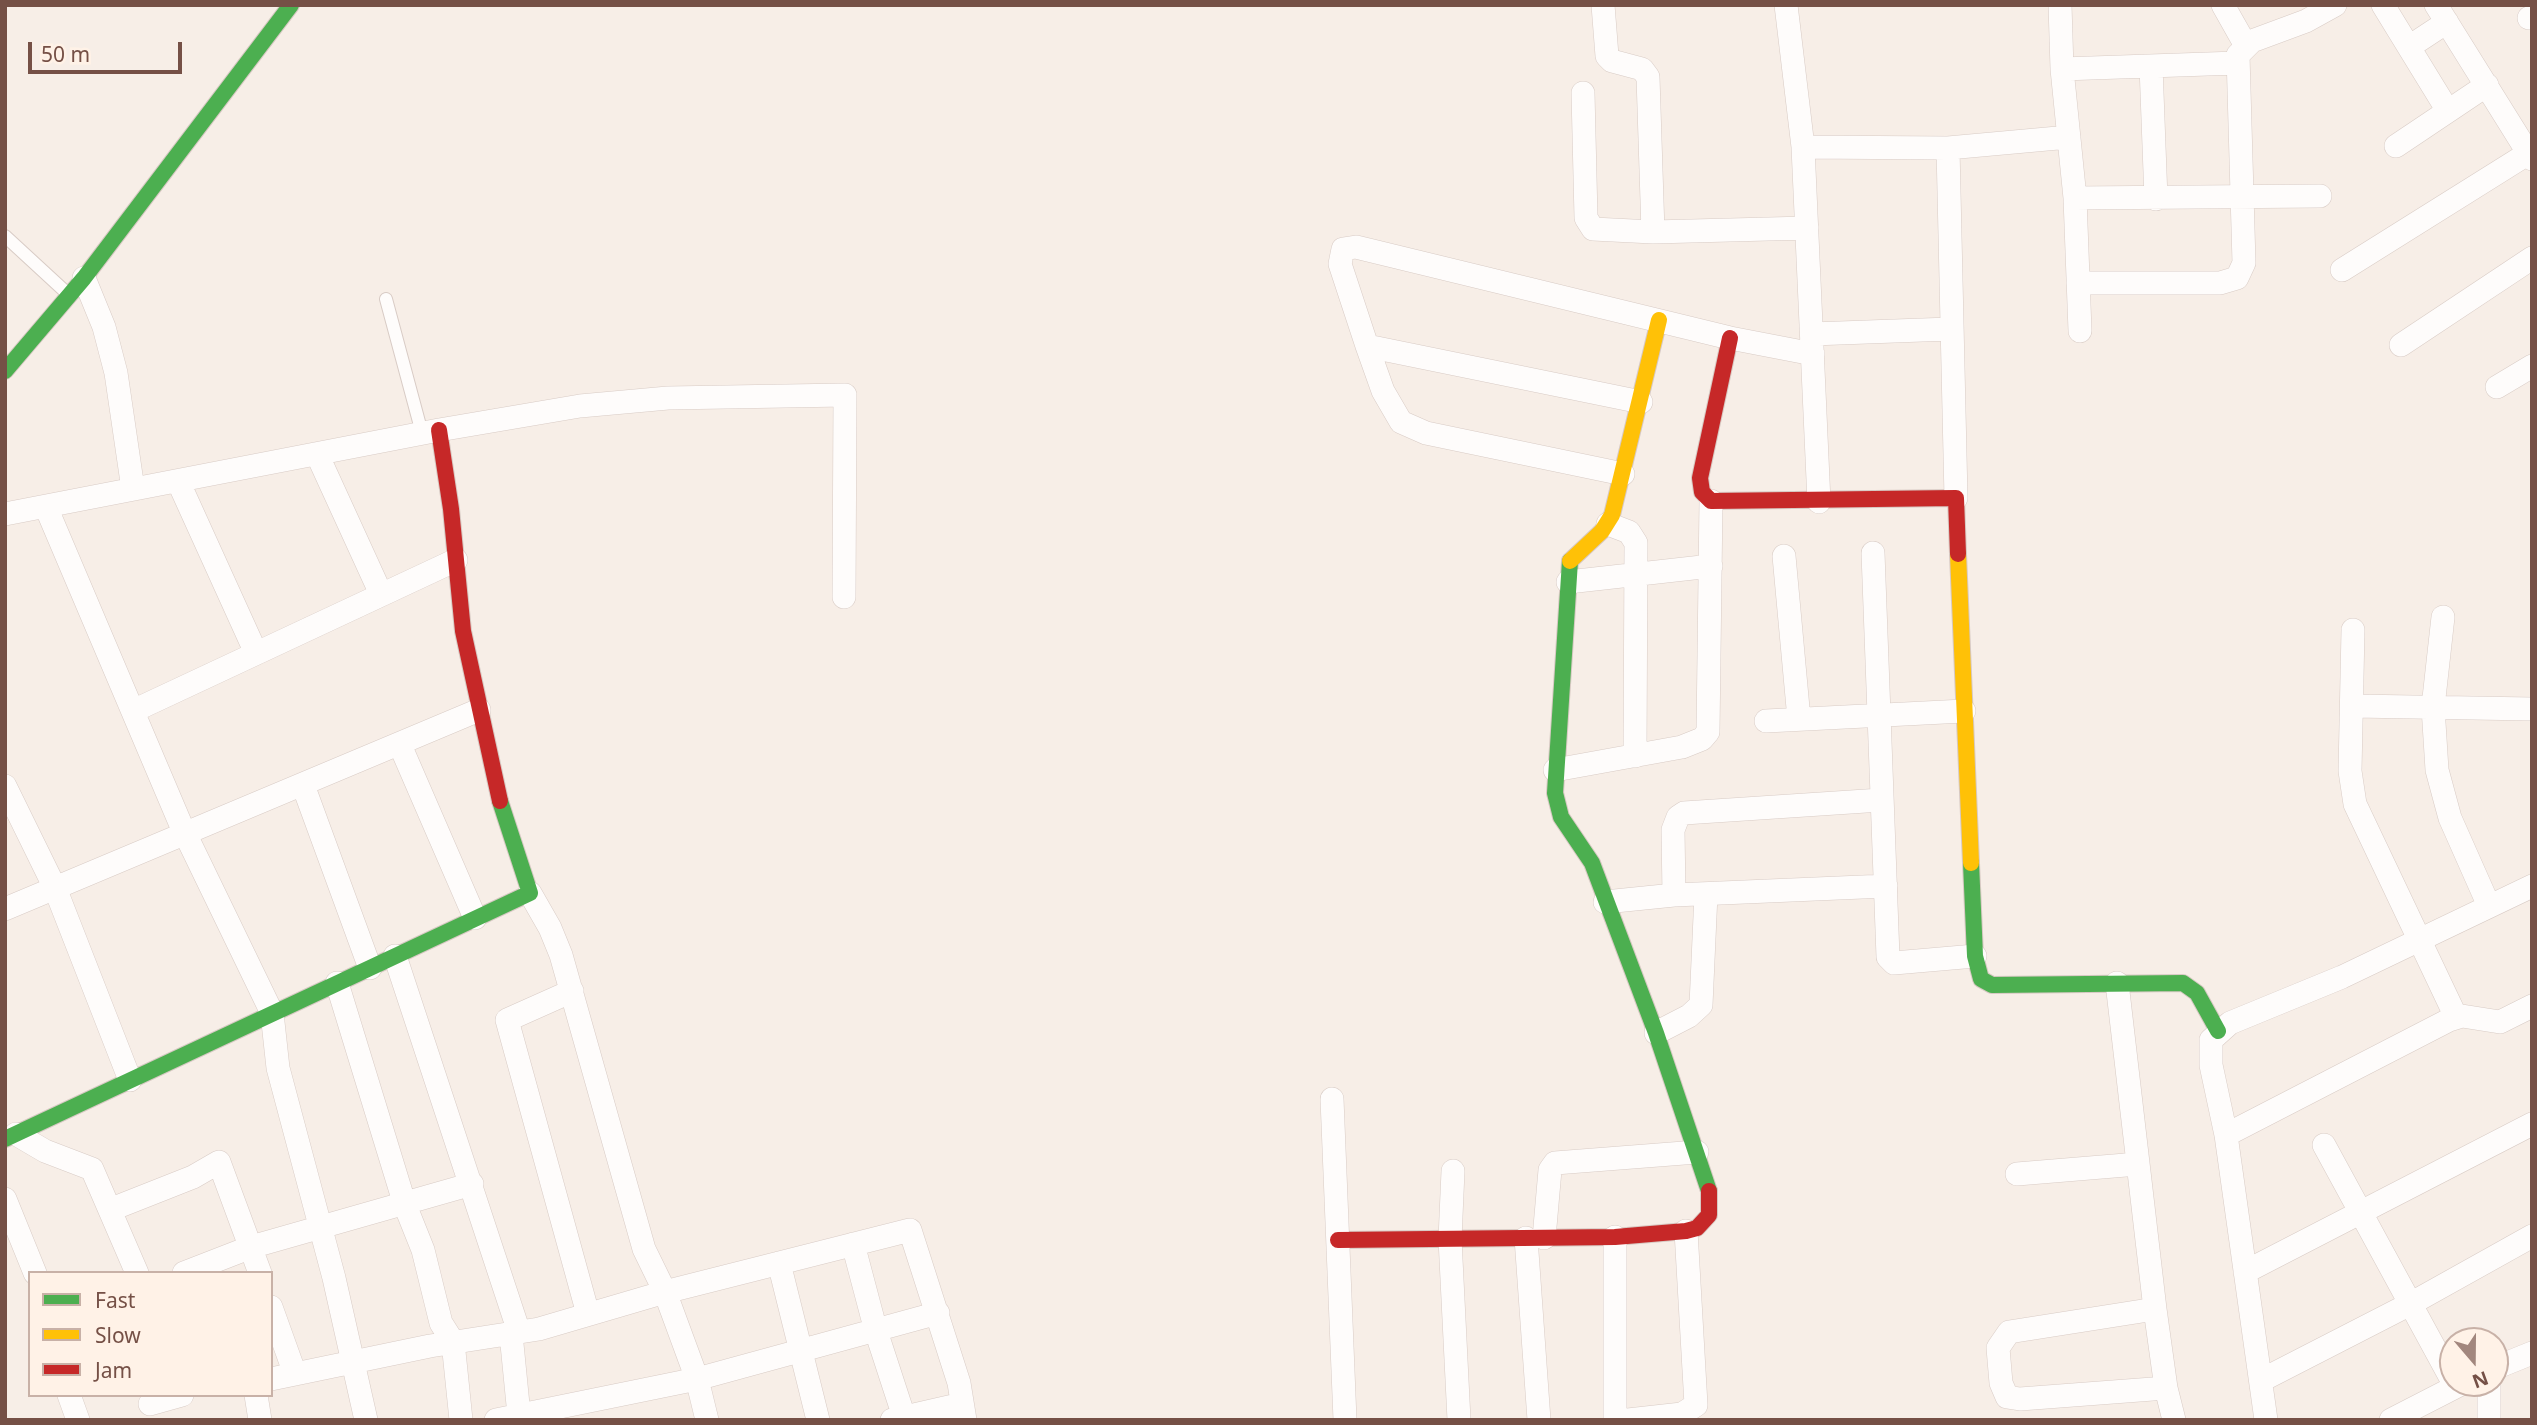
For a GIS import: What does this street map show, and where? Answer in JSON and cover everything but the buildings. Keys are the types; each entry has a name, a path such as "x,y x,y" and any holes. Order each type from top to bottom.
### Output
{"street":[{"path":"5,371 84,278 291,5"},
{"path":"1602,5 1607,56 1612,61 1642,69 1648,78 1653,232"},
{"path":"1786,5 1803,147 1819,502"},
{"path":"2060,5 2062,69 2075,198 2080,331"},
{"path":"2078,283 2220,283 2236,278 2244,263 2241,54 2224,5"},
{"path":"2062,69 2151,66 2241,54 2335,5"},
{"path":"2383,5 2448,111"},
{"path":"2342,270 2531,155 2441,13 2409,47"},
{"path":"2151,66 2155,199"},
{"path":"2396,146 2487,85"},
{"path":"1583,93 1588,225 1599,231 1653,232 1807,228"},
{"path":"1803,147 1948,148 2069,137"},
{"path":"1948,148 1950,329 1956,498 1975,956 1979,976 1987,985 2182,983 2197,993 2218,1031"},
{"path":"2075,198 2241,199 2320,196"},
{"path":"1623,474 1411,429 1393,411 1367,346 1340,264 1340,253 1351,246 1730,338 1813,344 1950,329"},
{"path":"2401,345 2532,258"},
{"path":"84,278 104,327 116,373 133,489"},
{"path":"1338,1240 1615,1237 1686,1231 1698,1228 1709,1215 1709,1192 1656,1033 1592,863 1556,806 1555,770 1567,582 1571,559 1608,524 1623,474 1659,320"},
{"path":"1730,338 1700,478 1702,492 1711,501 1819,502 1956,498"},
{"path":"1367,346 1640,402"},
{"path":"2497,387 2532,366"},
{"path":"5,514 430,431 580,406 668,398 845,395 844,597"},
{"path":"430,431 456,560 463,631 494,782 530,893 550,928 572,991 644,1249 665,1292 697,1379 707,1420"},
{"path":"317,454 381,594"},
{"path":"177,481 257,653"},
{"path":"1555,770 1693,744 1708,732 1711,501"},
{"path":"46,507 185,834 272,1013 278,1068 320,1227 366,1420"},
{"path":"1608,524 1629,531 1635,538 1635,756"},
{"path":"1873,553 1888,957 1891,962 1975,956"},
{"path":"1784,556 1799,719"},
{"path":"133,711 456,560"},
{"path":"1567,582 1711,566"},
{"path":"2443,617 2433,707 2441,791 2490,906"},
{"path":"2353,630 2354,706 2350,771 2355,804 2456,1017"},
{"path":"2354,706 2532,709"},
{"path":"5,909 479,710"},
{"path":"1766,721 1964,711"},
{"path":"400,745 475,919"},
{"path":"303,785 370,968"},
{"path":"5,786 55,888 130,1080"},
{"path":"1674,895 1674,830 1678,817 1684,813 1881,800"},
{"path":"1605,902 1674,895 1886,886"},
{"path":"2266,1420 2226,1135 2210,1050 2211,1040 2218,1031 2532,886"},
{"path":"8,1137 530,893"},
{"path":"1656,1033 1689,1016 1701,1005 1706,894"},
{"path":"395,956 472,1184 515,1333 519,1415"},
{"path":"337,983 405,1205 423,1250 441,1323 453,1342 461,1420"},
{"path":"2117,983 2155,1309 2166,1388 2174,1420"},
{"path":"572,991 508,1020 588,1314"},
{"path":"2226,1135 2456,1017 2500,1022 2532,1006"},
{"path":"1332,1100 1345,1420"},
{"path":"2245,1272 2532,1124"},
{"path":"8,1137 92,1169 112,1209 136,1271"},
{"path":"2324,1145 2439,1353"},
{"path":"1539,1420 1535,1238 1550,1170 1555,1163 1697,1152"},
{"path":"112,1209 193,1177 219,1162 259,1271"},
{"path":"2017,1174 2138,1164"},
{"path":"1453,1171 1450,1239 1459,1420"},
{"path":"189,1271 251,1247 472,1184"},
{"path":"5,1199 34,1271"},
{"path":"273,1379 453,1342 515,1333 665,1292 853,1244 910,1230 938,1313 964,1412 900,1419 853,1244"},
{"path":"1628,1420 1682,1414 1696,1405 1686,1231"},
{"path":"2262,1380 2412,1303 2532,1236"},
{"path":"1615,1237 1615,1420"},
{"path":"779,1263 818,1420"},
{"path":"2155,1309 2009,1332 2000,1341 1998,1348 2001,1383 2007,1397 2020,1399 2166,1388"},
{"path":"273,1313 295,1374"},
{"path":"496,1420 697,1379 938,1313"},
{"path":"2509,1362 2532,1353"},
{"path":"2391,1420 2439,1393"},
{"path":"70,1397 78,1420"},
{"path":"150,1404 175,1397"},
{"path":"256,1397 260,1420"},
{"path":"2489,1397 2489,1420"}],"lane":[{"path":"5,236 69,296"},
{"path":"386,299 430,431"}],"traffic: fast":[{"path":"5,371 84,278 291,5"},
{"path":"1570,561 1555,793 1561,817 1592,863 1656,1033 1709,1191"},
{"path":"5,1139 530,893 500,801"},
{"path":"1971,863 1975,956 1981,979 1992,985 2183,983 2197,993 2218,1031"}],"traffic: slow":[{"path":"1570,561 1602,531 1612,515 1659,320"},
{"path":"1958,554 1971,863"}],"traffic: jam":[{"path":"1730,338 1700,478 1702,492 1711,501 1956,498 1958,554"},
{"path":"439,430 451,509 463,631 500,801"},
{"path":"1338,1240 1615,1237 1686,1231 1697,1228 1709,1215 1709,1191"}]}
